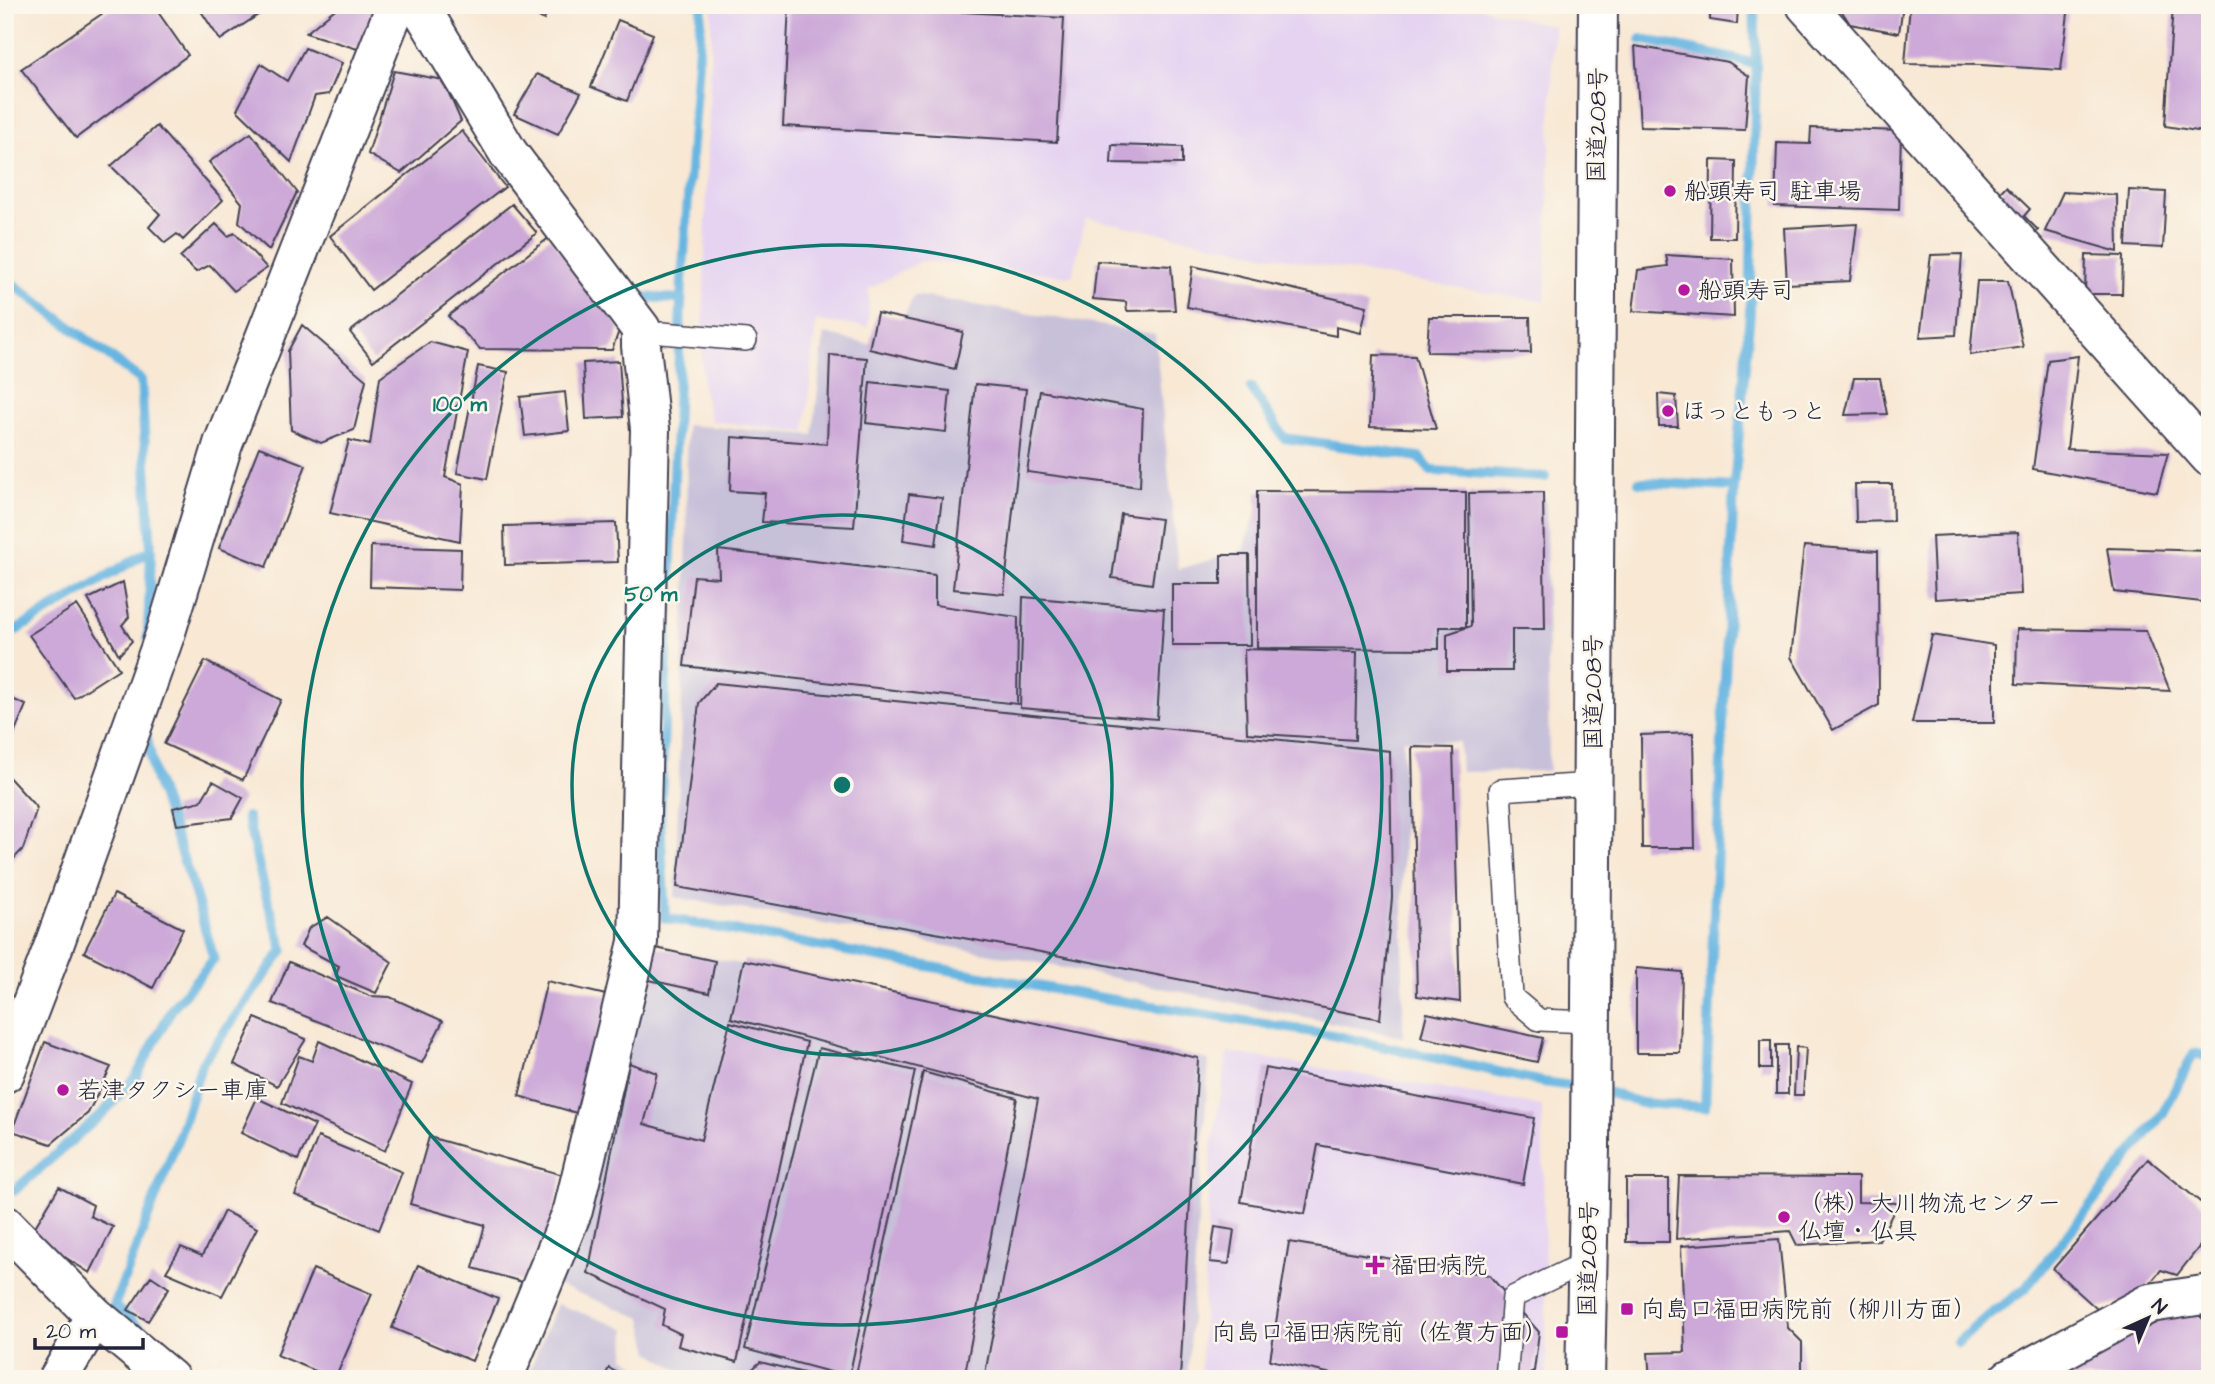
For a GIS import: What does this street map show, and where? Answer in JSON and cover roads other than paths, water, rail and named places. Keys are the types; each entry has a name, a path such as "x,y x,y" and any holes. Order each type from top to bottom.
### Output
{"main road":[{"path":"5,1073 166,632 223,444 396,5"},
{"path":"419,5 509,154 641,329 640,346 650,429 638,942 573,1210 503,1379"},
{"name":"国道208号","path":"1585,1379 1591,1022 1598,5"},
{"path":"1806,5 2210,457"},
{"path":"5,1225 95,1316 170,1379"},
{"path":"2009,1379 2150,1303 2210,1294"},
{"path":"58,1379 95,1316"}],"lane":[{"path":"662,333 747,340"},
{"path":"1591,1022 1539,1020 1512,997 1500,790 1592,784"},
{"path":"1506,1379 1513,1297 1588,1261"}],"waterway":[{"path":"702,5 682,281 660,821 665,918 1102,998 1332,1035 1543,1082 1601,1090 1641,1103 1705,1107 1734,487 1750,312 1756,64 1641,39"},
{"path":"1754,5 1756,64"},
{"path":"5,278 141,380 151,550 148,638"},
{"path":"643,297 675,299"},
{"path":"1251,388 1284,438 1419,457 1431,471 1545,477"},
{"path":"1639,482 1734,487"},
{"path":"5,637 151,550"},
{"path":"14,1191 102,1114 136,1077 173,1007 214,959 194,890 154,774 145,727"},
{"path":"201,1379 114,1306 180,1133 202,1063 283,950 264,888 247,817"},
{"path":"1958,1342 2025,1289 2163,1113 2194,1053 2210,1057"}],"place":[{"name":"船頭寿司 駐車場","path":"1670,191"},
{"name":"船頭寿司","path":"1684,290"},
{"name":"ほっともっと","path":"1668,411"},
{"name":"若津タクシー車庫","path":"63,1090"},
{"name":"（株）大川物流センター 仏壇・仏具","path":"1784,1217"},
{"name":"福田病院","path":"1375,1265"},
{"name":"向島口福田病院前（柳川方面）","path":"1627,1309"},
{"name":"向島口福田病院前（佐賀方面）","path":"1562,1332"}]}
